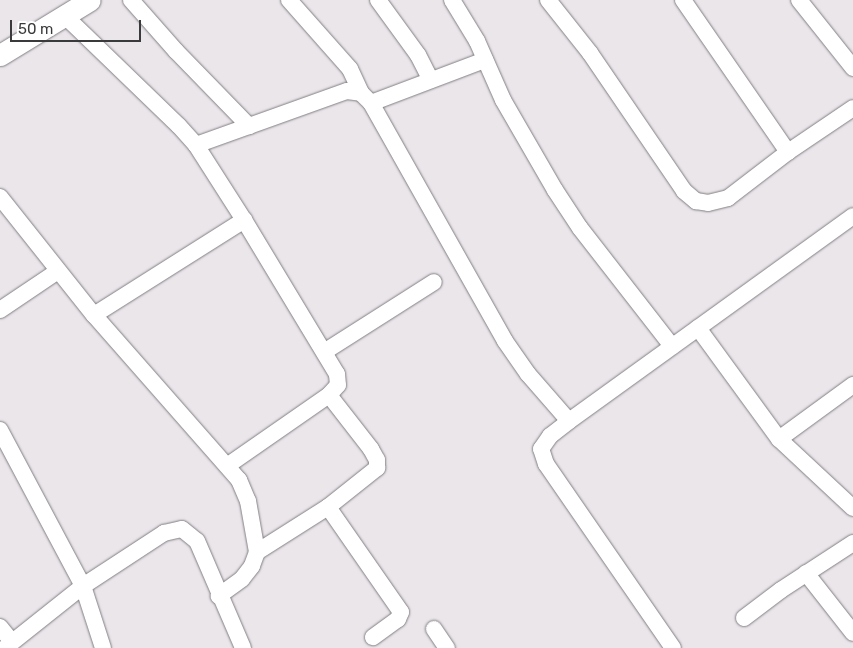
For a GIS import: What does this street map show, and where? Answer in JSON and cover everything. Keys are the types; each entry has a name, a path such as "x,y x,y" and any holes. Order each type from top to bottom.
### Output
{"street":[{"path":"0,55 90,0"},
{"path":"131,0 176,51 249,126"},
{"path":"289,0 350,69 506,341 528,374 569,421"},
{"path":"378,0 418,55 431,80"},
{"path":"452,0 467,22 503,100 555,190 580,228 672,346"},
{"path":"548,0 590,53 684,191 696,201 708,203 728,198 788,152 853,108"},
{"path":"683,0 788,152"},
{"path":"799,0 853,68"},
{"path":"65,16 179,126 196,145 244,220 337,374 338,385 329,395 227,466"},
{"path":"196,145 347,91 366,98 431,80 485,60"},
{"path":"0,197 94,314 239,480 248,500 257,552 252,566 242,579 219,596"},
{"path":"673,648 546,464 541,449 550,436 569,421 853,216"},
{"path":"94,314 244,220"},
{"path":"0,310 58,271"},
{"path":"324,352 434,282"},
{"path":"698,328 779,439 853,508"},
{"path":"779,439 853,385"},
{"path":"257,552 328,507 377,468 377,460 371,449 329,395"},
{"path":"0,430 83,586 99,646"},
{"path":"328,507 401,612 398,619 373,637"},
{"path":"0,627 8,645 83,586 164,534 182,529 197,541 219,596 243,648"},
{"path":"744,618 806,573 853,543"},
{"path":"806,573 853,633"},
{"path":"434,629 447,648"}]}
